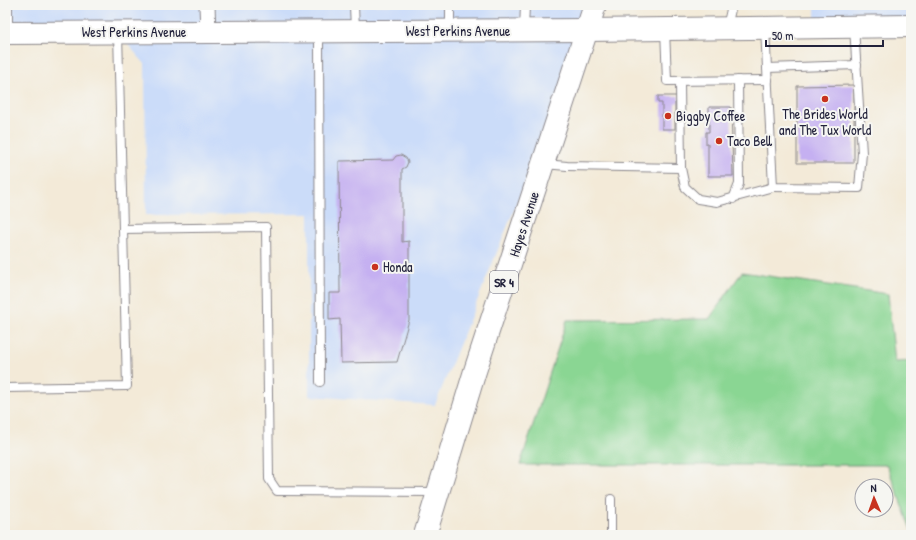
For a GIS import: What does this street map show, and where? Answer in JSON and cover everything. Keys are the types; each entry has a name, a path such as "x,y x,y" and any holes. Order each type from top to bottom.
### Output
{"main road":[{"name":"Hayes Avenue","path":"425,535 475,370 595,5"},
{"name":"West Perkins Avenue","path":"7,33 587,30 911,26"}],"street":[{"path":"207,5 208,32"}],"lane":[{"path":"7,33 8,5"},
{"path":"354,5 355,31"},
{"path":"450,5 450,31"},
{"path":"524,30 525,5"},
{"path":"726,28 732,5"},
{"path":"680,81 682,168 685,187 698,199 717,202 773,188 859,188 862,153 854,26"},
{"path":"765,27 773,188"},
{"path":"665,29 667,81 768,80"},
{"path":"319,32 320,382"},
{"path":"5,388 127,386 118,33"},
{"path":"767,68 857,65"},
{"path":"733,199 739,184 738,80"},
{"path":"544,163 567,166 682,168"},
{"path":"123,229 266,227 269,479 276,491 438,492"},
{"path":"611,498 611,535"}],"shaded area":[{"path":"5,5 595,5 587,30 435,405 309,396 309,214 146,215 145,64 118,33 5,33"},
{"path":"815,5 911,5 911,26 815,26"}],"green space":[{"path":"742,272 888,294 895,362 911,361 911,530 894,484 894,478 892,478 887,465 520,465 567,320 709,319"}],"building":[{"path":"854,85 854,163 797,163 797,86"},
{"name":"Biggby Coffee","path":"658,96 679,96 679,102 675,103 675,129 662,129 662,103 658,103"},
{"name":"Taco Bell","path":"709,107 731,107 733,176 708,176 708,144 706,144 706,132 709,132"},
{"name":"Honda","path":"401,155 406,158 408,162 406,167 402,169 402,242 409,241 409,320 397,362 341,363 340,319 329,320 329,293 340,293 339,161 393,160 396,156"}],"place":[{"name":"The Brides World and The Tux World","path":"825,99"},
{"name":"Biggby Coffee","path":"668,116"},
{"name":"Taco Bell","path":"719,141"},
{"name":"Honda","path":"375,267"}]}
